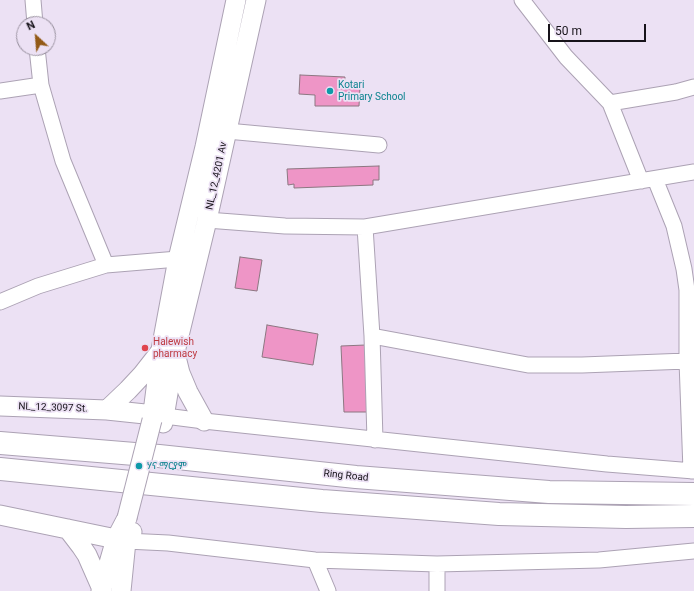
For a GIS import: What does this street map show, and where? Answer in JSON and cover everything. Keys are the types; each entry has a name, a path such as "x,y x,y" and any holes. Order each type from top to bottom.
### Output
{"highway":[{"name":"Ring Road","path":"0,443 159,456 364,478 549,492 694,494"},
{"path":"0,469 322,501 499,514 626,517 694,516"}],"main road":[{"name":"NL_12_4201 Av","path":"168,351 178,259 205,147 236,0"},
{"name":"NL_12_4201 Av","path":"168,351 207,220 256,0"},
{"path":"107,410 168,351"},
{"path":"102,590 121,540 133,519 158,419 168,351"},
{"path":"168,351 204,421"},
{"name":"NL_12_3097 St.","path":"0,406 107,410 158,419"},
{"path":"0,515 121,540"},
{"path":"68,529 87,555 102,590"},
{"path":"121,540 121,591"}],"street":[{"path":"32,0 34,16"},
{"path":"158,419 204,421 607,464 692,471 687,361 687,290 684,269 674,226 648,180 610,103 566,57 522,0"},
{"path":"38,56 41,85 63,161 106,265"},
{"path":"0,91 41,85"},
{"path":"610,103 676,92 694,87"},
{"path":"227,131 379,145"},
{"path":"207,220 285,226 365,227 694,172"},
{"path":"365,227 372,336 375,440"},
{"path":"0,302 38,286 106,265 178,259"},
{"path":"372,336 528,365 582,365 687,361"},
{"path":"121,540 176,544 315,560 436,564 599,560 694,551"},
{"path":"315,560 325,589"},
{"path":"436,564 437,591"}],"building":[{"name":"Kotari Primary School","path":"300,75 345,77 344,87 360,87 359,106 315,106 315,95 299,94"},
{"path":"379,166 379,180 373,180 373,185 294,188 294,184 288,185 287,169"},
{"path":"240,257 262,260 257,291 235,288"},
{"path":"267,325 318,334 313,365 262,357"},
{"path":"366,345 368,412 344,412 341,346"}],"place":[{"name":"Kotari Primary School","path":"330,91"},
{"name":"Halewish pharmacy","path":"145,348"},
{"name":"ሃና ማርያም","path":"139,466"}]}
